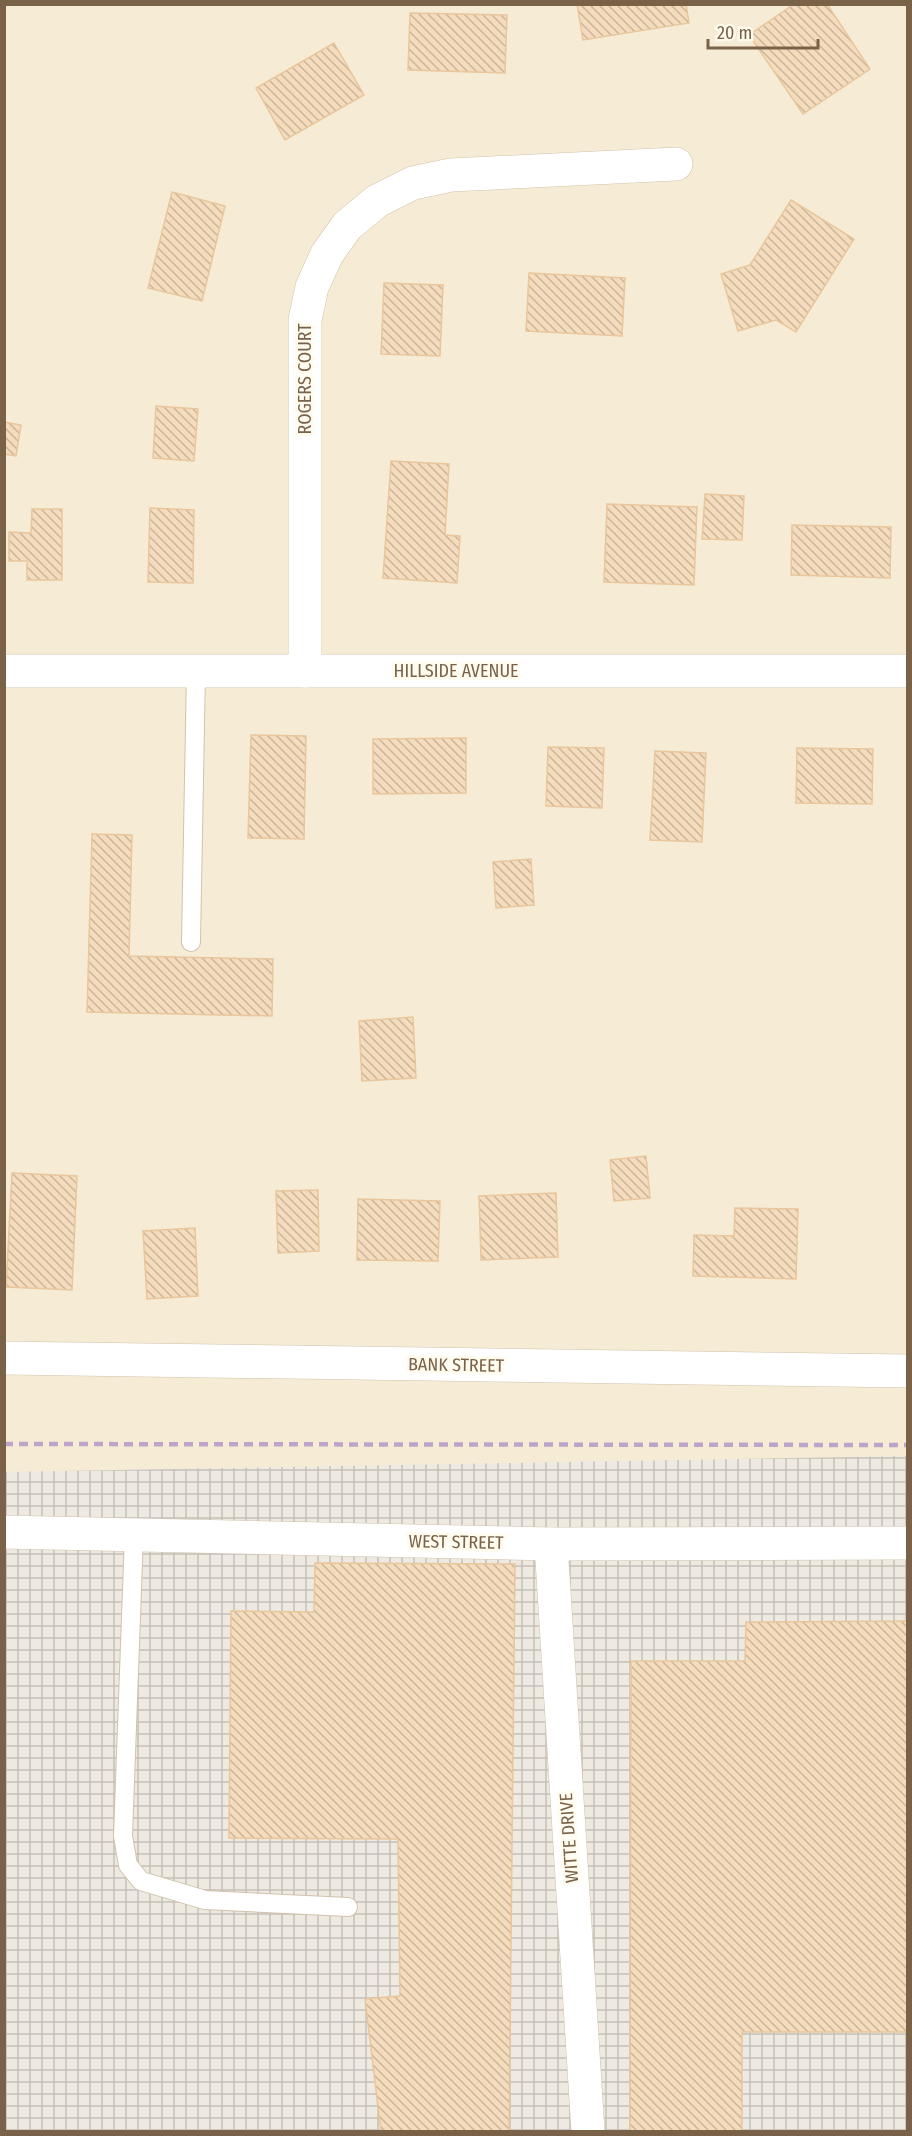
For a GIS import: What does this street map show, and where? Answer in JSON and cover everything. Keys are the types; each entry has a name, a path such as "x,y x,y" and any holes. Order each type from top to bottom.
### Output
{"street":[{"name":"ROGERS COURT","path":"305,671 305,320 312,287 327,254 347,226 377,201 413,183 451,175 676,164"},
{"name":"HILLSIDE AVENUE","path":"4,671 908,671"},
{"name":"BANK STREET","path":"4,1358 908,1371"},
{"name":"WEST STREET","path":"4,1532 551,1544 908,1543"},
{"name":"WITTE DRIVE","path":"551,1544 588,2132"}],"lane":[{"path":"191,942 196,671"},
{"path":"134,1535 123,1836 128,1864 141,1881 205,1900 348,1907"}],"shaded area":[{"path":"4,5 907,5 907,1460 5,1473"},
{"path":"907,1456 907,2131 5,2131 4,1472"}],"building":[{"path":"577,4 686,4 689,23 583,40"},
{"path":"794,4 827,4 870,69 803,114 749,35"},
{"path":"410,13 507,15 505,73 408,70"},
{"path":"334,43 364,95 285,140 256,88"},
{"path":"172,192 225,206 202,301 148,288"},
{"path":"791,200 854,239 796,332 776,320 738,331 721,274 750,265"},
{"path":"529,273 625,278 622,336 526,331"},
{"path":"384,283 443,285 440,356 381,354"},
{"path":"156,406 198,409 194,461 153,458"},
{"path":"4,422 21,425 16,456 4,454"},
{"path":"391,461 449,464 445,535 460,536 457,583 383,578"},
{"path":"705,494 744,496 742,540 702,539"},
{"path":"607,504 697,507 694,585 604,582"},
{"path":"150,508 194,510 193,583 148,582"},
{"path":"32,509 62,509 62,580 27,580 27,561 9,561 9,532 31,533"},
{"path":"792,525 891,527 890,578 791,575"},
{"path":"251,735 306,736 304,839 248,838"},
{"path":"466,738 466,793 373,794 373,739"},
{"path":"548,747 604,748 602,808 546,806"},
{"path":"797,748 873,749 872,804 796,803"},
{"path":"655,751 706,753 702,842 650,840"},
{"path":"92,834 132,835 129,956 273,959 272,1016 87,1012"},
{"path":"531,859 534,905 496,908 493,862"},
{"path":"413,1017 416,1078 362,1081 359,1021"},
{"path":"646,1156 650,1198 614,1201 610,1160"},
{"path":"12,1173 77,1176 72,1290 6,1287"},
{"path":"318,1190 319,1251 278,1253 276,1191"},
{"path":"556,1193 558,1257 481,1260 479,1196"},
{"path":"358,1199 440,1201 438,1261 357,1260"},
{"path":"735,1208 798,1209 796,1279 693,1276 694,1235 734,1236"},
{"path":"195,1228 198,1296 147,1299 143,1231"},
{"path":"315,1563 515,1564 509,2132 381,2132 365,1999 400,1996 398,1839 229,1838 231,1611 314,1612"},
{"path":"908,1621 908,2032 742,2032 742,2132 630,2132 631,1661 745,1661 746,1622"}],"railway":[{"path":"4,1444 908,1445"}]}
